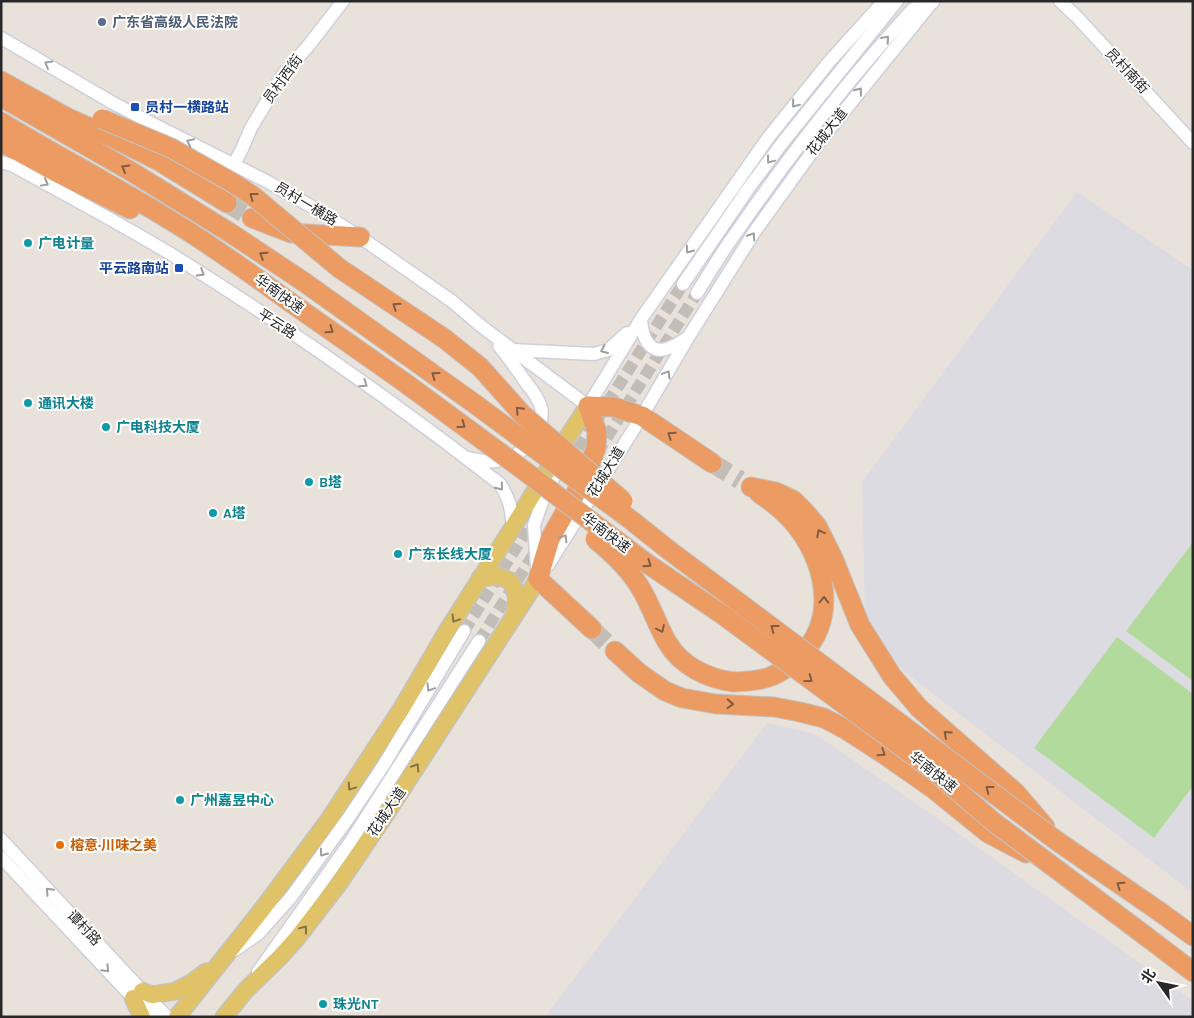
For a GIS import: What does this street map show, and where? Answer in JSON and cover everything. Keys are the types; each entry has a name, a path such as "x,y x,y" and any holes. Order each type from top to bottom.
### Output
{"highway":[{"path":"1,68 63,102 172,148 253,196 339,268 446,339 480,367 524,415 712,582"},
{"path":"1,81 68,118 159,161 228,203"},
{"name":"华南快速","path":"1,97 132,172 232,234 304,282 475,404 1057,841 1193,936"},
{"name":"华南快速","path":"1,122 124,192 201,239 404,382 645,562 723,615 933,770 994,823 1193,972"},
{"path":"1,142 66,178 208,249 290,302"},
{"path":"252,218 291,233 360,238"},
{"path":"592,629 538,579 550,539 586,475 596,448 597,432 588,406 614,407 642,416 712,463"},
{"path":"514,464 541,493 612,554 637,582 647,598 668,643 678,656 690,666 720,681 755,681 772,677 796,660 809,647 817,632 822,618 825,597 818,566 806,541 794,523 778,507 745,483 776,492 793,500 817,526 833,558 860,625 892,676 919,708 1016,793 1057,841"},
{"path":"615,651 639,673 664,691 682,698 716,704 774,707 824,718 885,755 934,790 988,833 1051,866"}],"main road":[{"name":"花城大道","path":"177,1017 261,911 328,821 402,708 447,631 588,406"},
{"path":"480,578 499,576 510,581 516,593 513,616"},
{"name":"花城大道","path":"224,1017 246,990 297,938 340,882 538,579"},
{"path":"142,1017 137,994 152,995 176,991 201,977 223,959"},
{"path":"231,1017 246,990"}],"street":[{"name":"员村西街","path":"234,164 251,128 282,76 343,1"},
{"name":"花城大道","path":"588,406 641,319 768,138 829,62 884,1"},
{"name":"花城大道","path":"683,284 748,189 783,142 897,1"},
{"name":"员村南街","path":"1060,1 1193,142"},
{"name":"花城大道","path":"697,293 768,187 848,83 912,10 924,2 932,2"},
{"name":"花城大道","path":"538,579 642,416 689,336 755,231 820,141 932,2"},
{"name":"员村一横路","path":"1,38 149,122 294,196 360,238 453,302 481,326 588,406"},
{"name":"平云路","path":"1,162 12,165 173,256 309,345 405,412 500,484 511,504 513,527"},
{"path":"641,319 642,333 650,346 656,349 671,348 689,336"},
{"path":"513,350 594,354 608,350 641,319"},
{"path":"467,458 492,462 516,455 531,441 542,420 541,408 537,397 512,361 481,326"},
{"path":"538,579 534,525 549,486 584,425 588,406"},
{"name":"花城大道","path":"223,959 259,932 303,881 383,766 464,631"},
{"name":"花城大道","path":"246,990 351,842 479,641"},
{"name":"谭村路","path":"1,839 137,994 151,1017"},
{"name":"谭村路","path":"1,857 137,994 167,1017"}],"shaded area":[{"path":"1077,192 1193,270 1193,893 902,670 886,651 865,611 862,482"},
{"path":"767,723 815,734 924,809 1193,1001 1193,1017 545,1017"}],"green space":[{"path":"1193,542 1193,681 1126,631"},
{"path":"1117,637 1193,694 1193,786 1154,838 1034,748"}],"tunnel":[{"path":"227,203 252,218"},
{"path":"569,464 683,284"},
{"path":"597,453 697,293"},
{"path":"712,463 740,480"},
{"path":"464,631 537,514"},
{"path":"479,641 539,546"},
{"path":"592,629 615,651"}],"place":[{"name":"广东省高级人民法院","path":"102,22"},
{"name":"员村一横路站","path":"135,107"},
{"name":"广电计量","path":"28,243"},
{"name":"平云路南站","path":"179,268"},
{"name":"通讯大楼","path":"28,403"},
{"name":"广电科技大厦","path":"106,427"},
{"name":"B塔","path":"309,482"},
{"name":"A塔","path":"213,513"},
{"name":"广东长线大厦","path":"398,554"},
{"name":"广州嘉昱中心","path":"180,800"},
{"name":"榕意·川味之美","path":"60,845"},
{"name":"珠光NT","path":"323,1004"}]}
